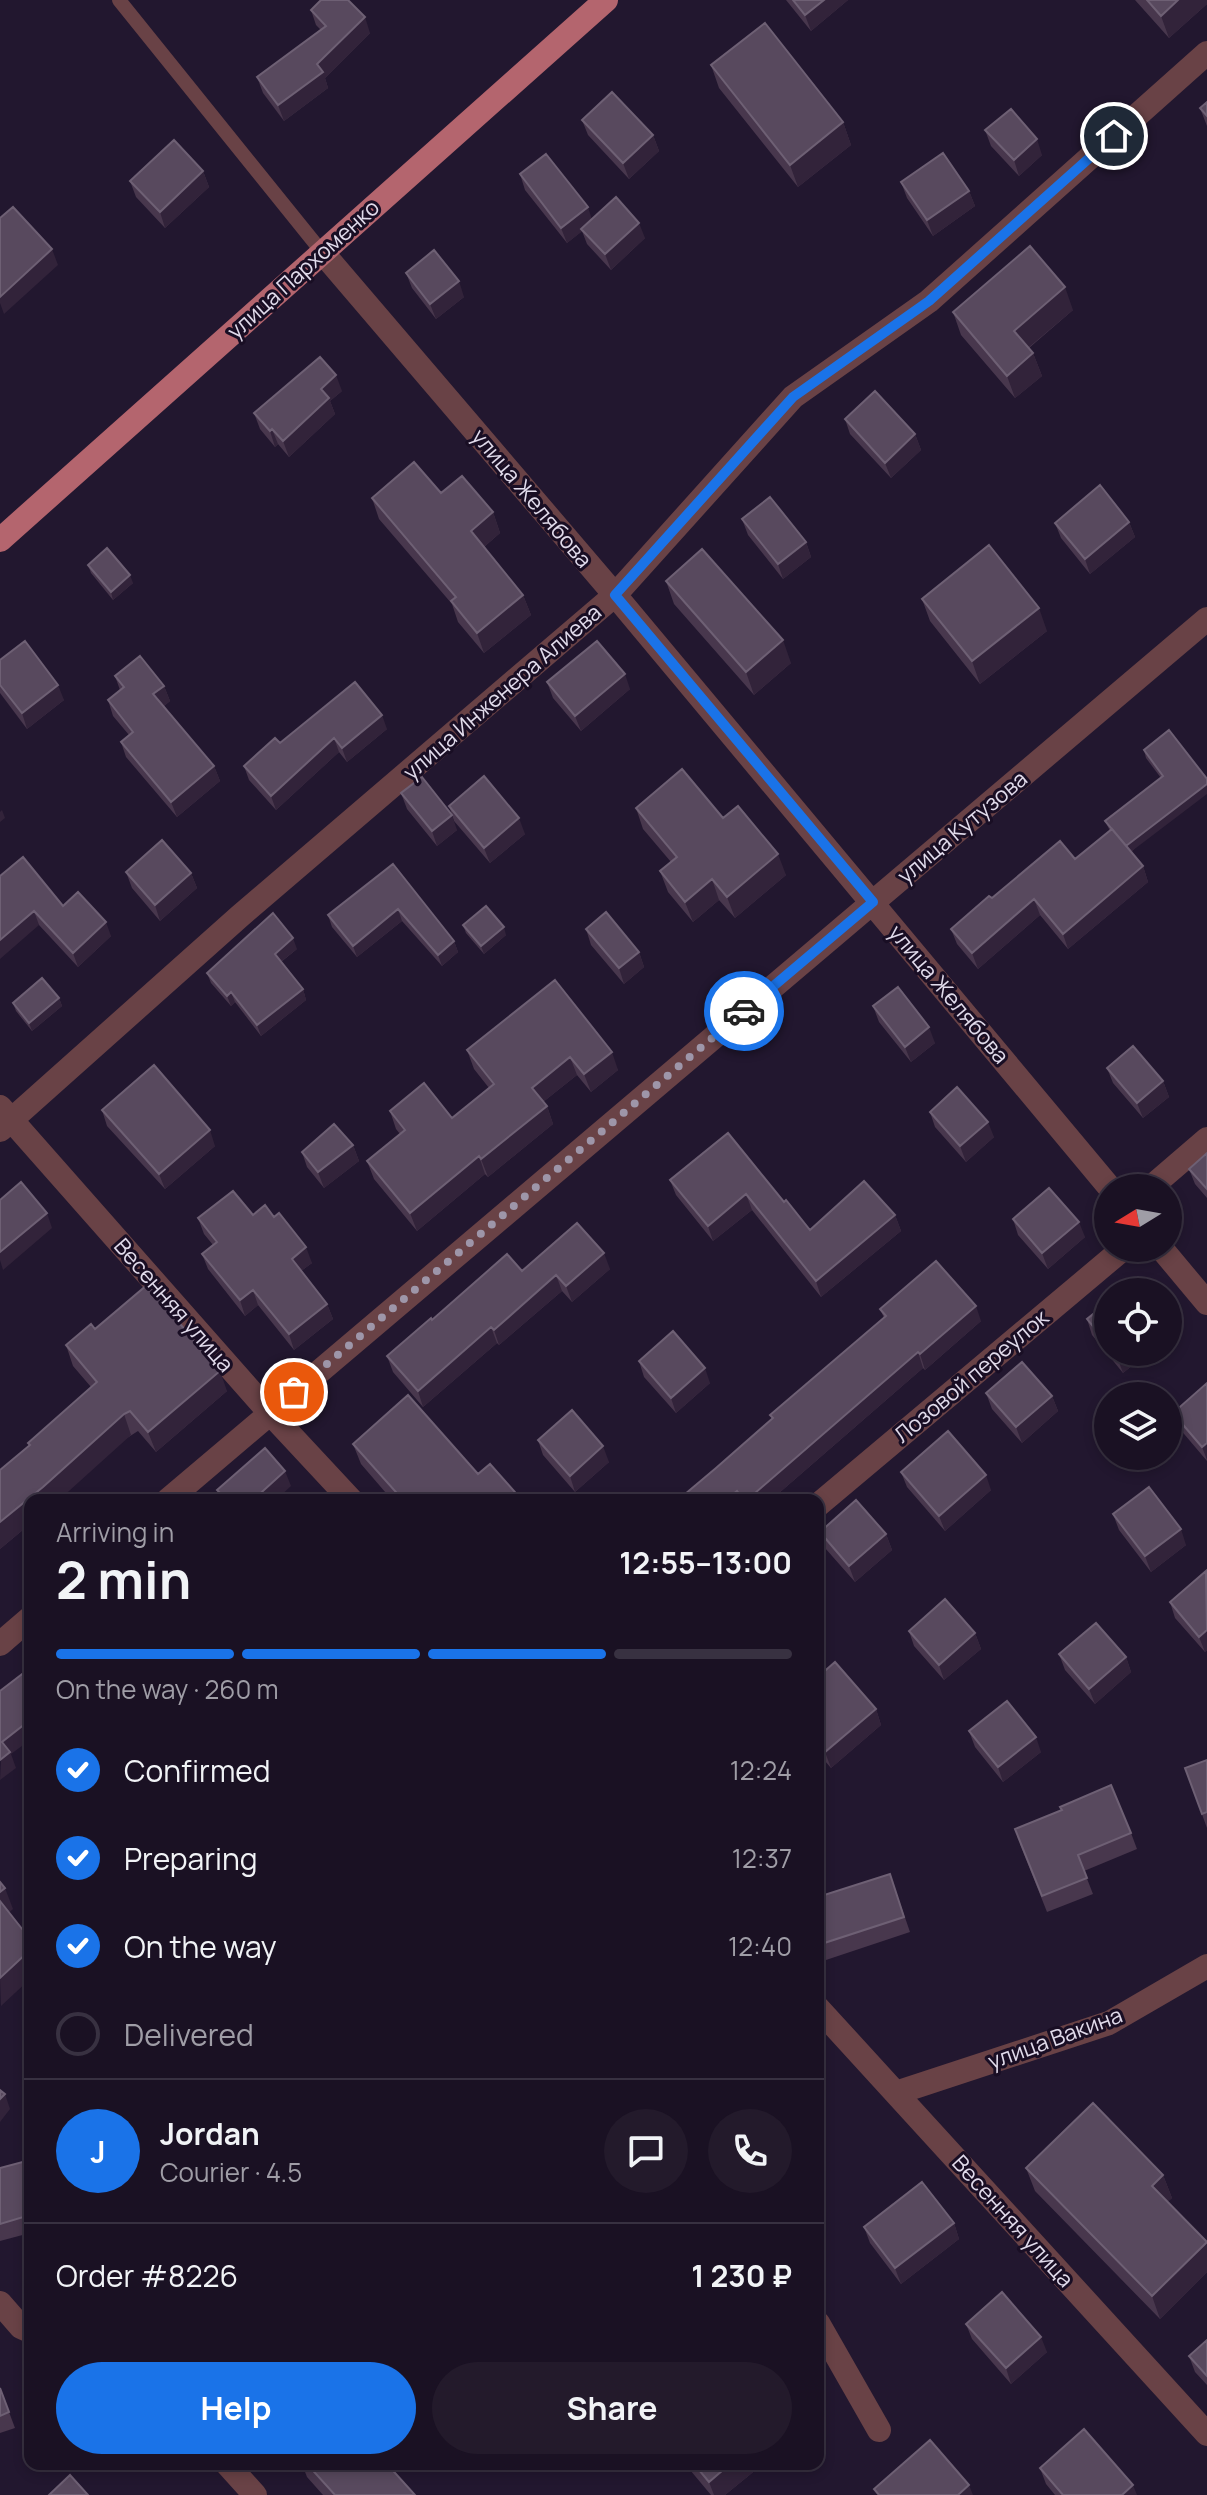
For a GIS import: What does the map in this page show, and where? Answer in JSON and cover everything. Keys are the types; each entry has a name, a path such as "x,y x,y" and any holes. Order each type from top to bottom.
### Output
{"main road":[{"name":"улица Пархоменко","path":"0,540 606,0"}],"street":[{"name":"улица Инженера Алиева","path":"4,1119 615,595 793,397 929,301 1207,53"},
{"name":"улица Желябова","path":"322,252 615,595 1098,1174"},
{"name":"улица Кутузова","path":"175,1494 1207,619"},
{"name":"Весенняя улица","path":"4,1119 345,1494"},
{"path":"1166,1174 1207,1139"},
{"name":"Лозовой переулок","path":"824,1500 1107,1262"},
{"path":"1173,1262 1207,1303"},
{"path":"0,1644 24,1623"},
{"name":"улица Вакина","path":"896,2093 1109,2023 1207,1966"},
{"name":"Весенняя улица","path":"824,2015 1207,2434"},
{"path":"0,2303 17,2332"},
{"path":"824,2334 879,2430"},
{"path":"232,2470 255,2495"}],"lane":[{"path":"119,0 322,252"}],"building":[{"path":"321,0 348,0 365,17 317,64 323,72 278,105 257,77 326,26 311,10"},
{"path":"793,0 824,0 805,15"},
{"path":"1147,0 1178,0 1161,16"},
{"path":"765,23 843,122 790,165 711,65"},
{"path":"612,92 653,135 623,163 582,120"},
{"path":"1207,102 1207,116 1200,108"},
{"path":"1011,109 1037,139 1014,160 985,130"},
{"path":"174,140 203,171 160,212 130,181"},
{"path":"943,153 969,191 927,220 901,182"},
{"path":"546,154 588,207 561,228 520,174"},
{"path":"616,197 639,223 605,254 581,229"},
{"path":"13,207 52,249 0,297 0,218"},
{"path":"1030,246 1065,287 1014,331 1033,353 1007,376 953,312"},
{"path":"434,250 459,281 430,304 406,273"},
{"path":"320,357 336,375 321,389 329,398 283,441 254,413"},
{"path":"875,391 915,434 885,463 845,419"},
{"path":"414,462 441,493 462,476 493,512 471,531 523,595 477,633 451,601 456,597 372,498"},
{"path":"1100,485 1129,522 1085,559 1055,523"},
{"path":"770,497 806,542 778,564 742,519"},
{"path":"989,545 1039,608 972,661 922,599"},
{"path":"107,548 130,575 111,592 88,565"},
{"path":"702,549 783,640 746,672 666,581"},
{"path":"25,641 58,685 22,713 0,685 0,660"},
{"path":"597,641 625,674 575,716 547,682"},
{"path":"140,656 164,686 153,694 214,766 171,802 121,742 133,732 108,700 124,687 115,676"},
{"path":"355,682 382,715 342,748 334,738 271,796 244,766 275,738 280,743"},
{"path":"1169,730 1207,779 1207,784 1126,846 1105,821 1163,776 1144,750"},
{"path":"682,769 723,818 738,806 778,854 727,897 712,879 685,902 660,871 677,857 636,808"},
{"path":"484,776 519,818 484,848 449,806"},
{"path":"422,777 452,815 432,831 401,793"},
{"path":"1112,829 1143,866 1063,934 1034,899 972,953 951,929 1060,841 1075,859"},
{"path":"162,840 191,873 155,905 126,872"},
{"path":"23,857 63,906 78,892 106,922 73,953 34,911 0,940 0,876"},
{"path":"393,864 454,941 438,955 398,909 353,946 328,915"},
{"path":"486,906 504,927 481,946 463,925"},
{"path":"606,912 639,952 619,968 586,929"},
{"path":"273,913 293,938 275,954 303,989 257,1025 231,992 227,996 207,973"},
{"path":"42,978 59,998 29,1023 13,1003"},
{"path":"555,980 612,1052 584,1074 570,1057 532,1088 547,1106 481,1159 479,1156 410,1213 367,1161 405,1130 390,1111 424,1083 452,1118 494,1084 467,1050"},
{"path":"898,987 929,1027 905,1047 873,1006"},
{"path":"1133,1046 1163,1081 1137,1103 1107,1068"},
{"path":"154,1065 210,1130 159,1174 102,1110"},
{"path":"957,1087 988,1122 960,1146 930,1112"},
{"path":"334,1124 353,1145 318,1172 302,1152"},
{"path":"728,1133 810,1230 864,1181 895,1215 816,1281 746,1194 708,1226 670,1180"},
{"path":"1207,1153 1207,1189 1189,1169"},
{"path":"21,1182 47,1213 0,1252 0,1200"},
{"path":"1049,1188 1079,1222 1042,1253 1013,1219"},
{"path":"233,1191 253,1215 265,1205 274,1217 279,1213 306,1247 292,1259 327,1304 289,1334 253,1290 240,1300 202,1254 217,1242 198,1218"},
{"path":"577,1223 604,1253 566,1286 556,1275 418,1391 387,1356 507,1254 522,1271"},
{"path":"936,1261 976,1306 754,1494 739,1494 737,1491 733,1494 685,1494 773,1418 770,1415 886,1316 880,1309"},
{"path":"147,1285 220,1371 148,1432 130,1411 124,1414 34,1494 24,1494 24,1502 0,1522 0,1470 97,1382 66,1345 91,1324 95,1329"},
{"path":"1094,1313 1094,1328 1087,1319"},
{"path":"673,1331 705,1368 671,1398 639,1361"},
{"path":"1022,1362 1052,1396 1016,1427 986,1393"},
{"path":"1207,1383 1207,1443 1202,1447 1182,1424 1182,1405"},
{"path":"408,1395 478,1474 490,1464 517,1494 398,1494 353,1444"},
{"path":"572,1410 603,1446 570,1476 538,1440"},
{"path":"948,1431 986,1475 939,1516 901,1472"},
{"path":"265,1448 285,1471 260,1494 221,1494 217,1490"},
{"path":"1149,1487 1181,1529 1145,1556 1113,1514"},
{"path":"856,1500 886,1534 849,1566 824,1537 824,1528"},
{"path":"1206,1571 1207,1630 1199,1637 1170,1602"},
{"path":"945,1599 975,1633 939,1665 909,1631"},
{"path":"1096,1623 1126,1657 1089,1689 1059,1654"},
{"path":"835,1662 876,1709 825,1752 824,1751 824,1672"},
{"path":"24,1673 24,1725 2,1742 10,1752 0,1760 0,1691"},
{"path":"1007,1701 1036,1737 998,1767 969,1731"},
{"path":"1207,1760 1207,1812 1202,1814 1185,1768"},
{"path":"1111,1785 1131,1833 1078,1855 1087,1878 1042,1896 1015,1829"},
{"path":"890,1874 904,1917 824,1943 824,1895"},
{"path":"0,1901 24,1931 24,1956 0,1978"},
{"path":"1093,2103 1163,2175 1152,2186 1207,2242 1152,2296 1026,2168"},
{"path":"24,2162 24,2217 0,2224 0,2168"},
{"path":"922,2182 954,2223 895,2268 864,2227"},
{"path":"1002,2292 1041,2337 1006,2368 966,2324"},
{"path":"1207,2340 1207,2376 1189,2356"},
{"path":"0,2388 9,2412 0,2416"},
{"path":"1084,2429 1133,2485 1122,2495 1063,2495 1040,2468"},
{"path":"930,2440 969,2485 958,2495 879,2495 874,2489"},
{"path":"312,2470 392,2470 415,2495 335,2495"},
{"path":"699,2470 723,2470 709,2482"},
{"path":"70,2475 88,2495 49,2495"}],"way so far":[{"path":"294,1392 744,1011"}],"route":[{"path":"744,1011 873,902 615,595 793,397 929,301 1114,136"}]}
